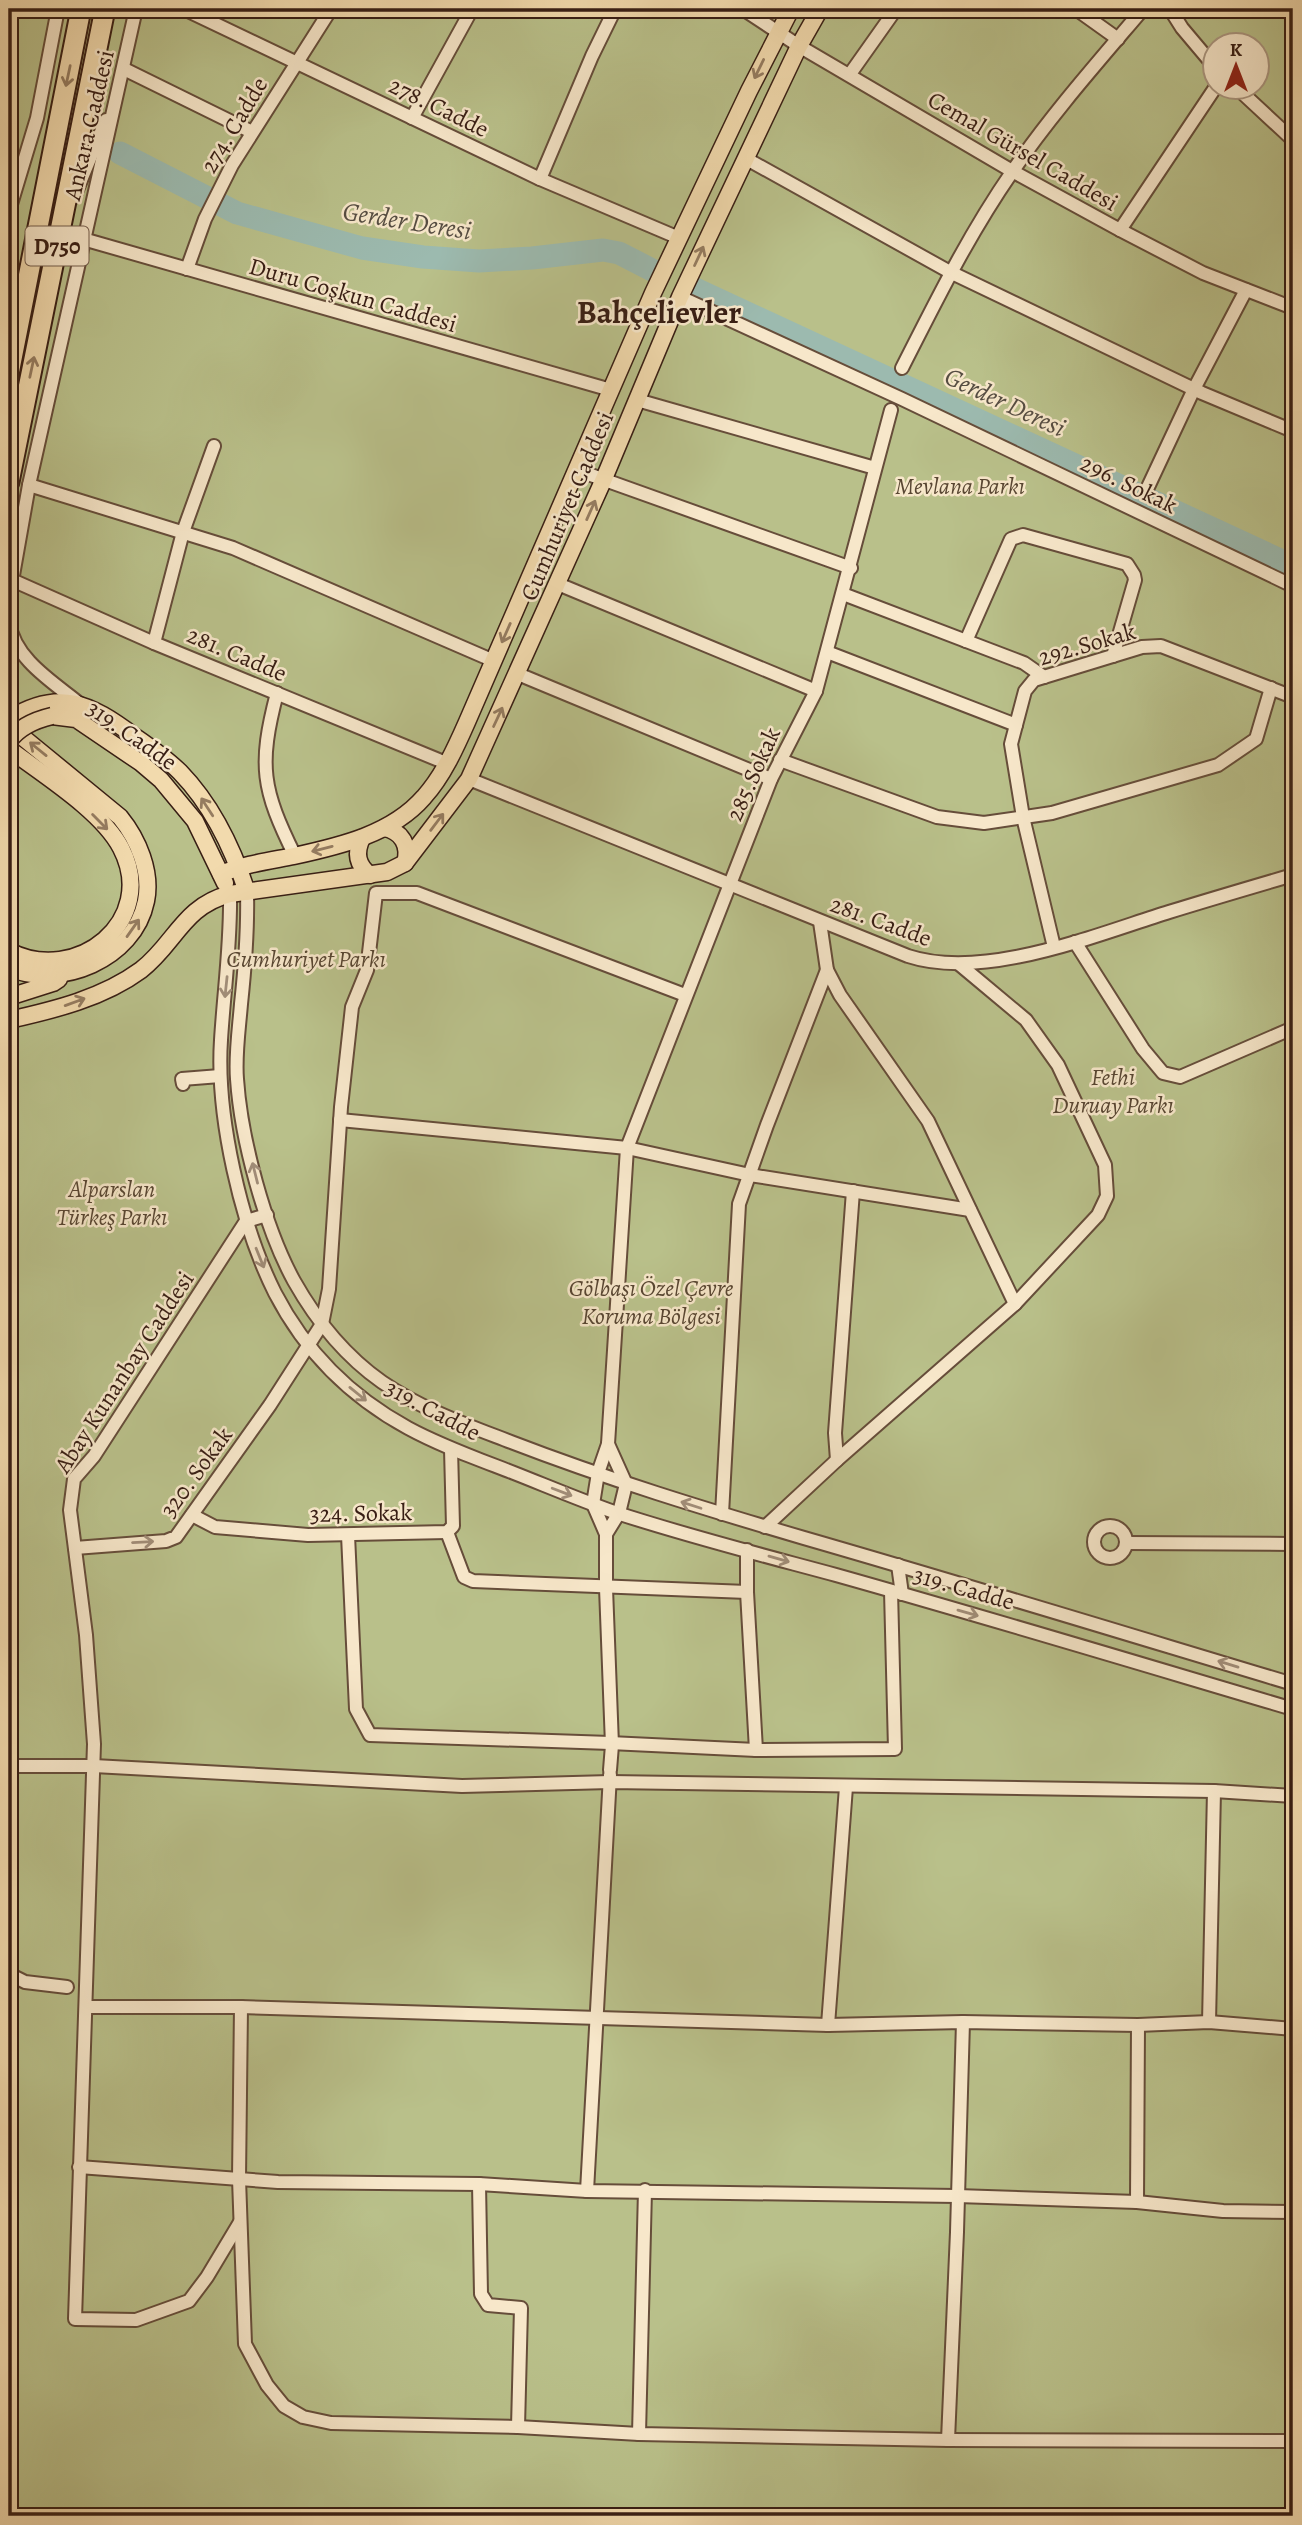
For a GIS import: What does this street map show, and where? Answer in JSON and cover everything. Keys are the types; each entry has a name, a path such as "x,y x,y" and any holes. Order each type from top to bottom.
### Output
{"highway":[{"name":"D750","path":"9,374 81,9"},
{"name":"D750","path":"9,482 105,9"}],"main road":[{"name":"Cumhuriyet Caddesi","path":"221,874 239,867 295,856 362,838 384,828 423,798 446,764 457,746 679,238 791,9"},
{"name":"Cumhuriyet Caddesi","path":"9,1020 72,1004 116,985 150,962 182,923 201,906 216,898 370,875 390,871 405,863 469,779 604,481 680,297 799,46 820,9"},
{"name":"319. Cadde","path":"9,741 14,734 62,701 80,704 106,716 180,772 214,818 239,867 247,892"},
{"name":"319. Cadde","path":"9,719 46,710 76,719 141,763 161,780 194,821 230,894"},
{"path":"9,726 111,807 130,829 142,859 146,900 138,922 109,954 96,963 65,974 52,983 9,997"},
{"path":"9,749 106,826 121,848 131,882 131,894 124,916 109,936 89,951 80,956 48,961 24,958 9,951"},
{"path":"384,828 395,832 405,843 405,863"},
{"path":"362,838 358,850 359,861 370,875"},
{"path":"9,968 35,975 65,974"}],"street":[{"path":"9,211 37,118 58,9"},
{"name":"Ankara Caddesi","path":"12,580 29,485 136,9"},
{"name":"278. Cadde","path":"184,9 540,178 679,238"},
{"name":"274. Cadde","path":"187,269 232,164 331,9"},
{"path":"412,118 472,9"},
{"path":"540,178 615,9"},
{"name":"Cemal Gürsel Caddesi","path":"743,9 799,46 1012,172 1203,273 1293,308"},
{"path":"850,74 896,9"},
{"path":"1076,9 1118,39"},
{"path":"902,368 950,272 1012,172 1143,9"},
{"path":"1170,9 1200,49"},
{"path":"61,229 123,75 252,132"},
{"path":"1120,230 1206,102"},
{"path":"1252,102 1293,139"},
{"path":"745,158 950,272 1194,389 1293,431"},
{"name":"Duru Coşkun Caddesi","path":"83,239 611,390"},
{"path":"1148,487 1194,389 1246,290"},
{"name":"296. Sokak","path":"680,297 915,405 1293,586"},
{"path":"637,400 875,468"},
{"name":"285.Sokak","path":"608,1444 626,1148 771,779 816,691 891,410"},
{"path":"155,643 183,532 214,446"},
{"path":"577,471 850,568"},
{"path":"29,485 233,548 494,662"},
{"path":"965,641 1011,539 1023,535 1127,564 1131,569 1135,580 1112,656"},
{"path":"9,598 12,580"},
{"name":"281. Cadde","path":"12,580 155,643 446,764"},
{"path":"558,584 816,691"},
{"path":"843,594 1024,663 1044,677"},
{"name":"319. Cadde","path":"9,622 14,643 29,662 80,704"},
{"name":"292.Sokak","path":"1054,947 1023,817 1011,744 1025,691 1034,680 1142,647 1161,646 1293,697"},
{"path":"827,652 1016,724"},
{"path":"518,674 771,779"},
{"path":"780,760 937,817 984,824 1052,813 1218,765 1256,739 1271,688"},
{"path":"277,693 264,749 266,784 281,827 295,856"},
{"name":"281. Cadde","path":"469,779 730,883 820,922 927,962 959,964 990,961 1054,947 1293,875"},
{"path":"390,871 396,893"},
{"name":"319. Cadde","path":"247,892 248,930 237,1041 237,1079 247,1142 267,1215 293,1280 322,1324 349,1355 382,1381 412,1400 483,1431 626,1484 1293,1684"},
{"path":"322,1324 329,1289 340,1120 352,1007 367,970 376,893 417,893 685,995"},
{"name":"319. Cadde","path":"230,894 231,929 220,1076 224,1114 246,1221 275,1293 308,1347 374,1407 408,1428 451,1448 618,1513 1293,1709"},
{"path":"820,922 827,970 840,995 928,1121 1015,1304"},
{"path":"1075,942 1143,1049 1163,1073 1180,1077 1293,1028"},
{"path":"765,1527 1015,1304 1098,1214 1107,1196 1105,1165 1058,1065 1026,1020 959,964"},
{"path":"722,1514 739,1204 827,970"},
{"path":"183,1084 182,1079 220,1076"},
{"path":"340,1120 626,1148 750,1175 970,1210"},
{"path":"837,1460 835,1433 853,1191"},
{"path":"246,1221 267,1215"},
{"name":"Abay Kunanbay Caddesi","path":"240,2222 207,2277 188,2301 136,2320 75,2319 94,1744 86,1635 70,1510 74,1479 94,1456 246,1221"},
{"name":"320. Sokak","path":"75,1548 166,1541 176,1537 271,1405 322,1324"},
{"path":"587,2191 610,1776 606,1534 593,1504 598,1474 608,1444"},
{"path":"606,1534 618,1513 626,1484 608,1444"},
{"name":"324. Sokak","path":"192,1515 215,1527 308,1535 447,1532 453,1526 451,1448"},
{"path":"447,1532 464,1577 473,1581 747,1592"},
{"path":"348,1535 356,1709 370,1735 756,1750 895,1749 898,1565"},
{"path":"1126,1543 1293,1544"},
{"path":"747,1550 756,1750"},
{"path":"9,1766 93,1766 462,1787 610,1776 846,1787 1214,1791 1293,1796"},
{"path":"828,2025 846,1787"},
{"path":"1209,2022 1214,1791"},
{"path":"9,1975 25,1982 67,1987"},
{"path":"87,2007 241,2007 828,2025 963,2022 1139,2025 1209,2022 1293,2029"},
{"path":"241,2007 239,2179 245,2344 267,2385 284,2406 303,2417 331,2423 518,2427 639,2434 948,2440 1293,2441"},
{"path":"948,2440 963,2022"},
{"path":"1137,2202 1139,2025"},
{"path":"79,2167 278,2182 479,2185 587,2191 957,2196 1137,2202 1223,2211 1293,2212"},
{"path":"479,2185 481,2294 488,2305 521,2308 518,2427"},
{"path":"639,2434 645,2190"}],"green space":[{"name":"Gölbaşı Özel Çevre Koruma Bölgesi","path":"9,9 1293,9 1293,2516 9,2516"}],"waterway":[{"name":"Gerder Deresi","path":"120,153 237,213 362,248 423,257 479,261 603,250 619,253 656,272"},
{"name":"Gerder Deresi","path":"693,288 1293,566"}],"district":[{"name":"Bahçelievler","path":"659,312"}],"park label":[{"name":"Mevlana Parkı","path":"960,486"},
{"name":"Cumhuriyet Parkı","path":"306,959"},
{"name":"Fethi Duruay Parkı","path":"1113,1091"},
{"name":"Alparslan Türkeş Parkı","path":"112,1203"}]}
